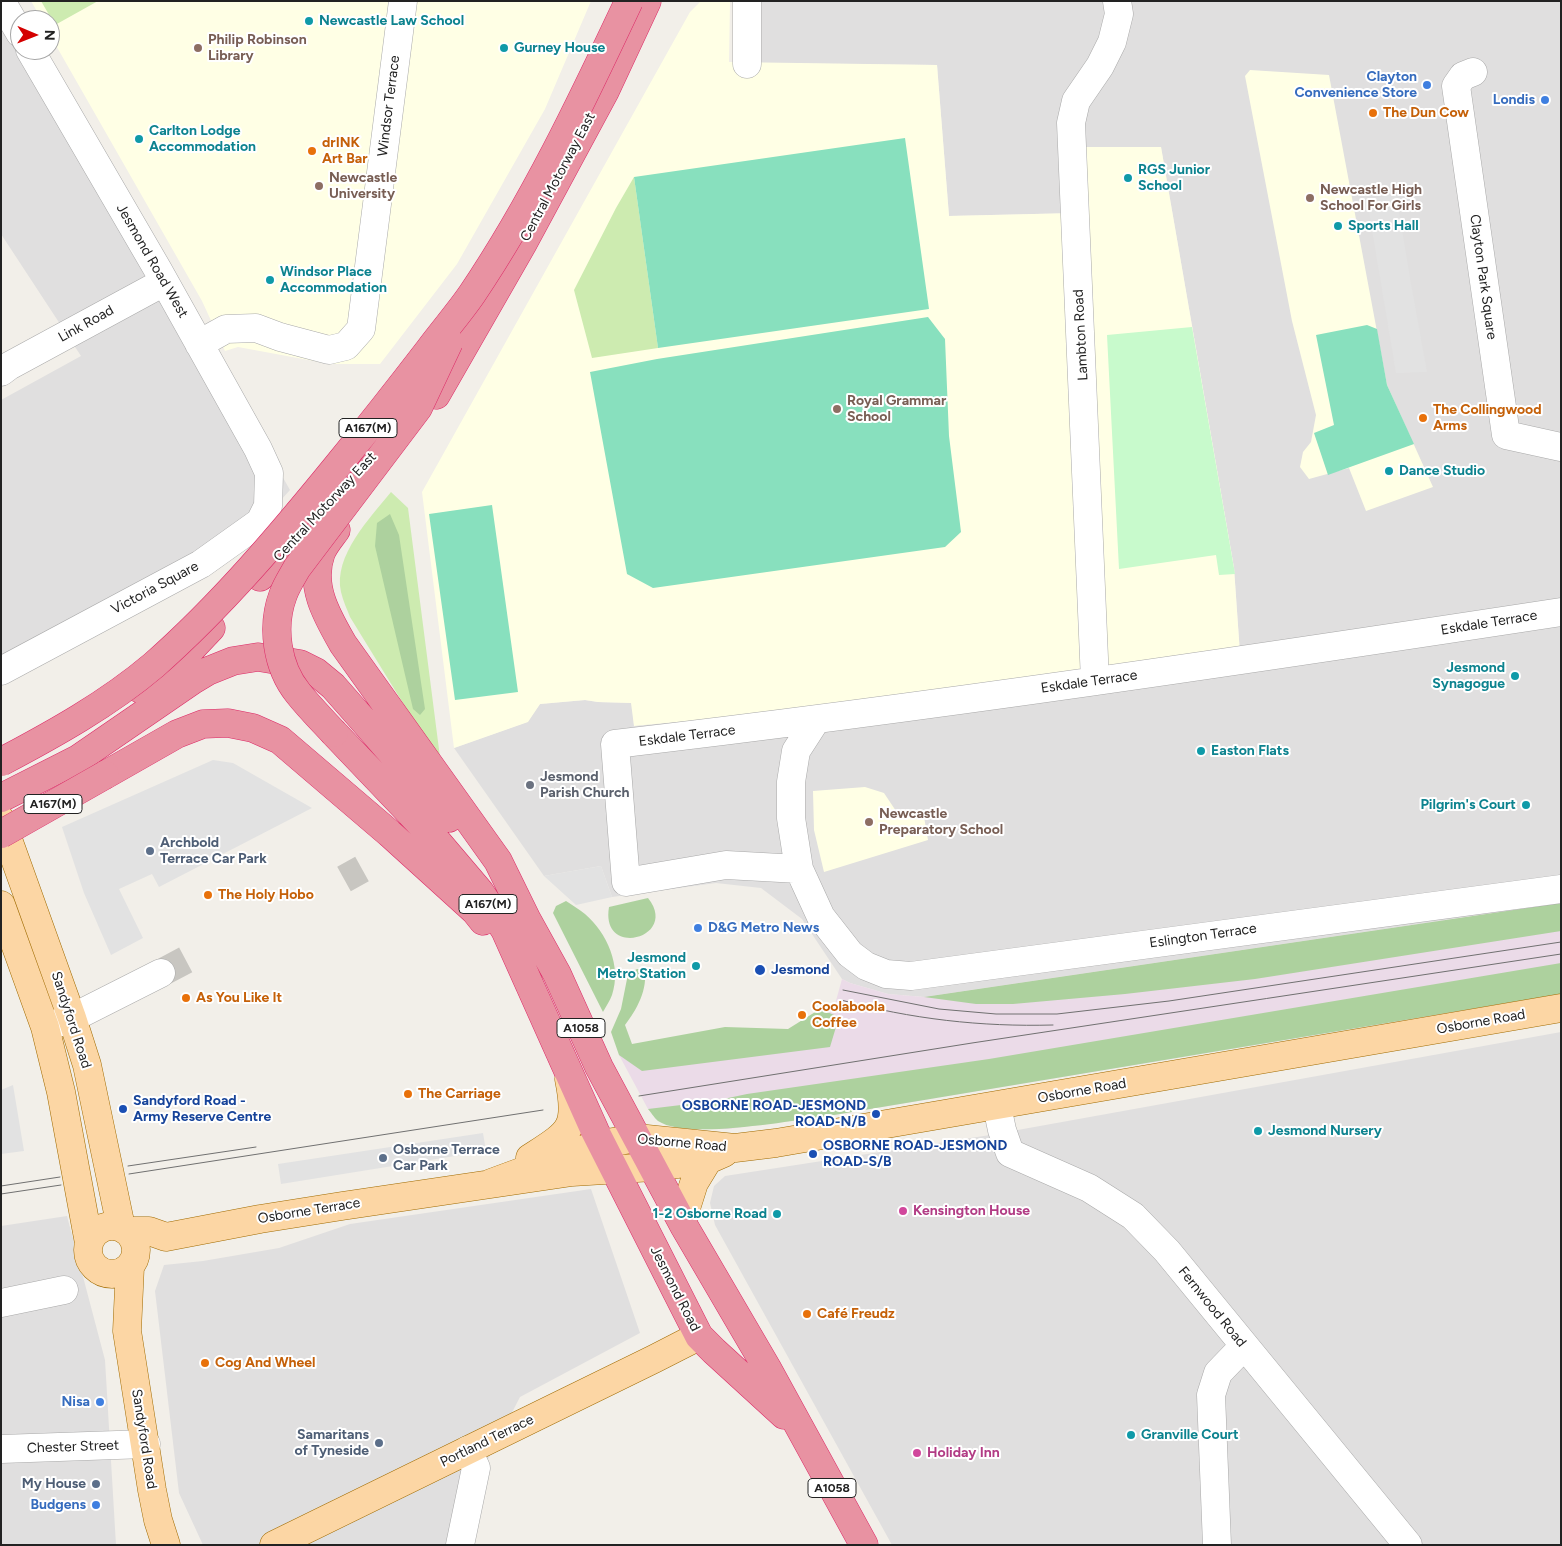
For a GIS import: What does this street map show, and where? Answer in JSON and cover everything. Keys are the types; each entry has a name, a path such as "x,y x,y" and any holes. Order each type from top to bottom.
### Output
{"highway":[{"name":"Central Motorway East","path":"1,772 70,749 105,713 177,664 380,450 522,245 605,91 648,1"},
{"name":"Central Motorway East","path":"1,762 38,743 128,685 174,647 229,592 306,505 471,295 521,215 597,71 626,5"},
{"name":"A167(M)","path":"522,245 429,407 342,521 322,552 317,570 319,594 327,617 343,644 498,861 526,918"},
{"name":"A167(M)","path":"471,295 418,408 297,568 282,596 277,622 278,648 285,673 297,692 435,839 480,892 505,930 527,977"},
{"name":"A167(M)","path":"1,798 70,749 208,671 233,661 258,657 300,664 316,672 333,686 431,797 526,918"},
{"name":"A167(M)","path":"1,834 177,734 203,724 228,723 253,728 280,740 475,911 527,977"},
{"name":"A1058","path":"526,918 556,974 599,1067 637,1138"},
{"name":"A1058","path":"527,977 567,1071 601,1144"},
{"name":"Jesmond Road","path":"637,1138 683,1224 767,1368 864,1545"},
{"name":"Jesmond Road","path":"601,1144 699,1336 801,1432"},
{"name":"A1058","path":"683,1224 688,1248 718,1309 720,1317 717,1324 699,1336"}],"main road":[{"name":"Sandyford Road","path":"1,820 72,1018 87,1066 129,1244 127,1331 153,1497 159,1525 166,1545"},
{"name":"Sandyford Road","path":"1,905 45,1027 61,1092 89,1243"},
{"name":"Osborne Road","path":"601,1144 637,1138 735,1148 800,1140 1561,1008"},
{"path":"491,1183 559,1138 571,1125 574,1112 567,1071"},
{"name":"Osborne Terrace","path":"491,1183 601,1144"},
{"name":"Osborne Terrace","path":"129,1244 149,1231 166,1237 260,1218 491,1183 572,1172 652,1167 708,1160 735,1148"},
{"path":"683,1224 694,1184 708,1160"},
{"path":"113,1225 129,1244 123,1271 116,1274 100,1271 90,1259 89,1243 92,1236 98,1230 105,1226 113,1225"},
{"name":"Sandyford Road","path":"100,1271 109,1286 127,1331"},
{"name":"Portland Terrace","path":"274,1545 654,1360 699,1336"}],"street":[{"path":"1,1 10,17"},
{"name":"Windsor Terrace","path":"199,344 226,328 256,328 280,337 329,350 346,346 361,330 403,1"},
{"path":"747,1 748,64"},
{"name":"Lambton Road","path":"1095,681 1071,123 1076,101 1100,66 1112,42 1119,14 1117,1"},
{"name":"Jesmond Road West","path":"36,60 199,344 258,449 269,474"},
{"name":"Clayton Park Square","path":"1473,72 1463,76 1456,86 1506,435 1561,447"},
{"name":"Link Road","path":"4,368 164,282"},
{"name":"Victoria Square","path":"1,671 201,564 260,522 268,506 269,474"},
{"name":"Eskdale Terrace","path":"798,869 726,865 626,882 616,744 816,720 1270,657 1561,612"},
{"name":"Eslington Terrace","path":"816,720 796,751 791,782 791,818 798,869 820,917 850,954 866,966 886,974 911,976 1561,889"},
{"path":"45,1027 72,1018 161,973"},
{"name":"Fernwood Road","path":"997,1106 1002,1130 1010,1153 1089,1188 1133,1216 1167,1250 1408,1545"},
{"path":"1,1303 64,1290"},
{"path":"1217,1545 1211,1394 1218,1373 1244,1346"},
{"name":"Chester Street","path":"1,1449 146,1444"},
{"path":"460,1545 476,1468 468,1450"}],"shaded area":[{"path":"1,1 10,10 10,60 46,60 290,490 224,563 1,681 1,400 81,356 1,234"},
{"name":"Newcastle University","path":"31,1 591,1 545,109 457,264 380,364 330,364 238,347 225,351 202,301 60,52 60,10 36,10"},
{"name":"Royal Grammar School","path":"701,1 730,1 729,62 937,65 949,216 1076,213 1072,147 1161,147 1234,568 1240,654 912,700 634,726 631,703 585,700 540,704 528,722 454,748 422,492 690,12"},
{"path":"760,1 1561,1 1561,903 924,997 888,994 842,979 802,919 761,888 716,883 612,897 601,866 544,876 454,748 527,722 540,704 585,700 632,703 634,725 1240,654 1234,568 1161,147 1076,213 949,216 937,65 757,63"},
{"name":"Newcastle High School For Girls","path":"1250,70 1329,75 1387,385 1433,487 1366,511 1349,468 1309,479 1300,467 1303,452 1311,442 1316,415 1292,321 1245,76"},
{"path":"1396,194 1427,372 1396,373 1367,200"},
{"name":"Archbold Terrace Car Park","path":"213,760 233,763 312,808 159,887 152,874 119,889 143,938 111,955 84,893 62,827"},
{"name":"Newcastle Preparatory School","path":"865,787 884,793 898,814 923,811 928,840 824,872 814,830 813,791"},
{"path":"601,866 612,897 576,905 544,876"},
{"path":"1561,903 1561,994 822,1117 728,1129 688,1129 671,1126 657,1120 648,1109 619,1055 791,1035 820,1013 834,1008 842,979 888,994 924,997"},
{"path":"1561,1032 1561,1545 892,1545 715,1225 710,1203 714,1186 725,1176 990,1135"},
{"path":"13,1085 24,1151 1,1154 1,1090"},
{"name":"Osborne Terrace Car Park","path":"483,1133 486,1151 281,1184 278,1164"},
{"path":"591,1189 640,1333 520,1397 486,1463 469,1545 203,1545 179,1493 155,1291 164,1265 203,1261 279,1248 350,1224"},
{"path":"67,1216 105,1360 116,1545 1,1545 1,1226"}],"green space":[{"path":"41,1 98,1 60,22 60,10 46,10"},
{"path":"905,138 929,309 658,348 634,177"},
{"path":"634,177 658,348 592,358 574,290"},
{"path":"928,317 945,339 949,436 961,532 945,547 653,588 627,574 590,372 657,359"},
{"path":"1367,325 1377,329 1387,385 1414,444 1328,475 1314,433 1334,425 1316,335"},
{"path":"1192,327 1235,574 1219,575 1216,555 1119,569 1107,335"},
{"path":"391,492 408,508 441,765 350,617 341,592 340,578 342,565 348,551 355,538"},
{"path":"492,505 518,692 455,700 429,514"},
{"path":"390,514 399,535 425,709 420,715 413,709 375,546 377,523"},
{"path":"648,898 655,912 654,924 647,932 637,937 626,938 616,933 609,923 609,907"},
{"path":"566,901 583,912 593,922 606,940 614,962 615,984 603,1012 553,913 556,906"},
{"path":"1561,903 1561,931 1255,979 1125,994 1013,1004 976,1004 924,997"},
{"path":"1561,963 1561,994 822,1117 737,1128 691,1129 672,1126 658,1121 648,1109 714,1101 747,1094 989,1059"},
{"path":"637,969 644,969 645,984 641,999 625,1025 632,1044 725,1027 788,1029 820,1009 839,1017 830,1047 642,1071 619,1055 611,1032 621,1009 628,974"}],"tunnel":[{"path":"344,879 362,869"},
{"path":"161,973 191,957"}],"tram line":[{"path":"843,990 939,1009 996,1014 1057,1014 1169,1001 1561,942"},
{"path":"639,1096 972,1043 1561,954"},
{"path":"841,1000 920,1017 999,1025 1053,1025"},
{"path":"129,1174 543,1110"},
{"path":"128,1166 256,1147"},
{"path":"1,1186 60,1177"},
{"path":"1,1194 61,1185"}],"place":[{"name":"Newcastle Law School","path":"309,21"},
{"name":"Philip Robinson Library","path":"198,48"},
{"name":"Gurney House","path":"504,48"},
{"name":"Clayton Convenience Store","path":"1427,85"},
{"name":"Londis","path":"1545,100"},
{"name":"The Dun Cow","path":"1373,113"},
{"name":"Carlton Lodge Accommodation","path":"139,139"},
{"name":"drINK Art Bar","path":"312,151"},
{"name":"RGS Junior School","path":"1128,178"},
{"name":"Newcastle University","path":"319,186"},
{"name":"Newcastle High School For Girls","path":"1310,198"},
{"name":"Sports Hall","path":"1338,226"},
{"name":"Windsor Place Accommodation","path":"270,280"},
{"name":"Royal Grammar School","path":"837,409"},
{"name":"The Collingwood Arms","path":"1423,418"},
{"name":"Dance Studio","path":"1389,471"},
{"name":"Jesmond Synagogue","path":"1515,676"},
{"name":"Easton Flats","path":"1201,751"},
{"name":"Jesmond Parish Church","path":"530,785"},
{"name":"Pilgrim's Court","path":"1526,805"},
{"name":"Newcastle Preparatory School","path":"869,822"},
{"name":"Archbold Terrace Car Park","path":"150,851"},
{"name":"The Holy Hobo","path":"208,895"},
{"name":"D&G Metro News","path":"698,928"},
{"name":"Jesmond Metro Station","path":"696,966"},
{"name":"Jesmond","path":"760,970"},
{"name":"As You Like It","path":"186,998"},
{"name":"Coolaboola Coffee","path":"802,1015"},
{"name":"The Carriage","path":"408,1094"},
{"name":"Sandyford Road - Army Reserve Centre","path":"123,1109"},
{"name":"OSBORNE ROAD-JESMOND ROAD-N/B","path":"876,1114"},
{"name":"Jesmond Nursery","path":"1258,1131"},
{"name":"OSBORNE ROAD-JESMOND ROAD-S/B","path":"813,1154"},
{"name":"Osborne Terrace Car Park","path":"383,1158"},
{"name":"Kensington House","path":"903,1211"},
{"name":"1-2 Osborne Road","path":"777,1214"},
{"name":"Café Freudz","path":"807,1314"},
{"name":"Cog And Wheel","path":"205,1363"},
{"name":"Nisa","path":"100,1402"},
{"name":"Granville Court","path":"1131,1435"},
{"name":"Samaritans of Tyneside","path":"379,1443"},
{"name":"Holiday Inn","path":"917,1453"},
{"name":"My House","path":"96,1484"},
{"name":"Budgens","path":"96,1505"}]}
